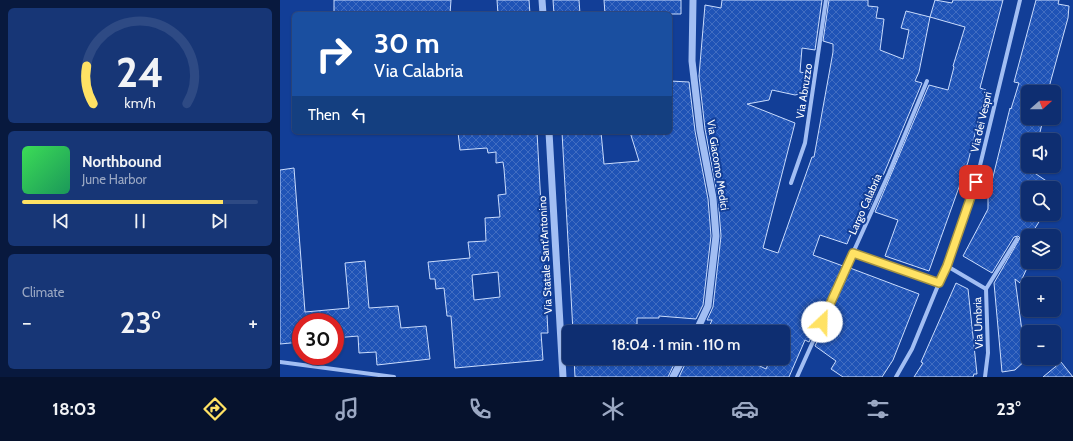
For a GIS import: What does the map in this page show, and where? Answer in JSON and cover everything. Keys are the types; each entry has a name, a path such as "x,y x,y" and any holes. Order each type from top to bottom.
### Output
{"street":[{"path":"542,0 543,12"},
{"name":"Via Giacomo Medici","path":"693,0 692,61 700,130 713,198 716,236 708,306 699,325"},
{"name":"Via Abruzzo","path":"791,183 805,143 826,0"},
{"name":"Via dei Vespri","path":"896,377 912,349 947,266 976,182 1020,0"},
{"name":"Largo Calabria","path":"797,377 889,173 927,81"},
{"name":"Via Statale Sant'Antonino","path":"550,134 563,377"},
{"path":"986,289 1017,239"},
{"path":"853,253 939,283"},
{"name":"Via Umbria","path":"947,266 986,289 988,353 985,377"},
{"path":"280,362 368,375 394,377"},
{"path":"673,377 679,365"}],"building":[{"path":"334,0 451,0 450,12 334,12"},
{"path":"497,0 529,0 530,12 498,12"},
{"path":"553,0 579,0 580,12 554,12"},
{"path":"604,0 681,0 681,14 672,14 672,12 605,12"},
{"path":"722,0 822,0 815,50 802,48 800,72 810,74 804,93 795,95 772,90 769,100 747,104 795,123 763,248 778,253 812,157 814,157 833,52 833,44 823,41 829,0 868,0 868,6 878,7 876,18 884,19 880,50 903,59 909,30 901,28 906,11 930,17 919,72 915,81 922,83 869,209 862,207 847,244 820,235 813,255 843,266 809,342 805,340 789,377 679,377 685,365 758,365 766,369 768,365 790,365 790,325 710,325 712,320 707,320 713,307 721,236 718,198 705,129 699,76 705,5 721,8"},
{"path":"935,0 952,3 953,0 1003,0 980,88 986,90 968,162 929,271 885,256 898,220 875,212 929,85 948,90 953,66 965,27 930,17"},
{"path":"1036,0 1059,0 1058,4 1069,6 1068,18 1050,85 1021,85 1021,125 1042,125 1040,133 1021,133 1021,173 1034,173 1046,181 1021,181 1021,221 1040,221 1034,229 1021,229 1021,269 1027,269 1023,277 1021,277 1020,283 1015,279 1021,325 1021,364 1015,370 1002,372 994,283 1020,238 1018,236 1014,237 992,273 963,256 988,209 988,197 1010,108 1011,109 1019,83 1014,82"},
{"path":"672,81 689,82 695,131 708,199 711,236 703,305 696,319 659,316 659,318 637,318 637,325 573,325 562,134 601,134 604,164 639,161 631,134 672,134"},
{"path":"458,134 537,134 548,333 541,333 543,360 455,368 451,316 447,316 444,288 436,289 435,279 430,279 428,262 470,258 468,242 486,241 485,218 500,217 498,195 506,194 503,162 496,163 496,152 488,153 487,148 460,150","holes":["498,272 500,297 474,300 472,275"]},
{"path":"294,168 305,312 349,308 345,263 365,261 369,308 398,306 401,328 426,326 430,359 377,365 376,352 359,353 358,336 344,337 344,313 292,313 292,343 280,344 280,170"},
{"path":"850,268 919,294 893,360 882,377 843,377 831,369 836,361 815,346"},
{"path":"956,283 968,289 977,374 974,374 973,377 914,377 923,363 921,362"},
{"path":"1061,362 1073,377 1043,377 1057,365 1061,365"},
{"path":"574,365 674,365 668,377 575,377"}],"route":[{"path":"822,322 853,253 939,283 958,239 976,182"}]}
